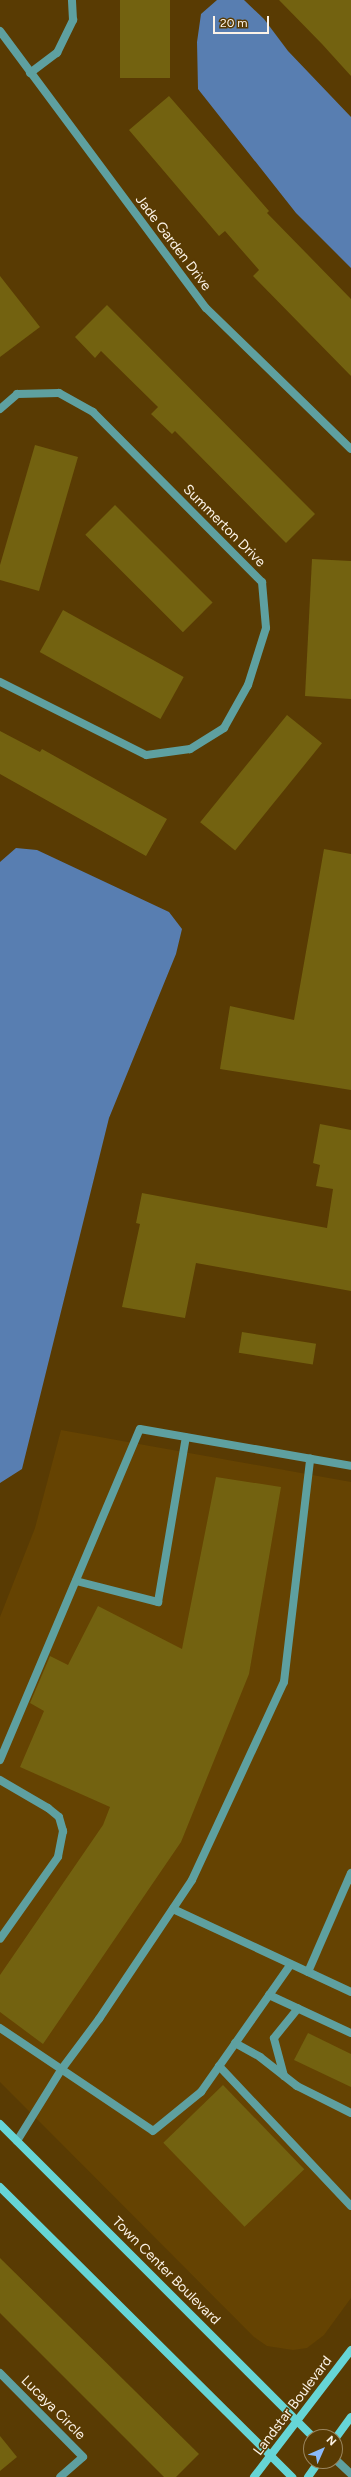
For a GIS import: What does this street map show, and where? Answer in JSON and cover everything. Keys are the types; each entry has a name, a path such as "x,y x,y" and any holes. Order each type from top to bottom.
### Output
{"main road":[{"name":"Town Center Boulevard","path":"0,2124 305,2429"},
{"path":"0,2187 269,2458 292,2477"},
{"name":"Landstar Boulevard","path":"254,2477 298,2422 351,2350"},
{"path":"342,2429 351,2417"}],"street":[{"path":"30,73 57,53 73,20 72,0"},
{"name":"Jade Garden Drive","path":"0,32 206,308 351,449"},
{"name":"Summerton Drive","path":"0,409 17,394 59,393 93,412 262,582 266,628 248,685 224,728 190,749 146,755 0,682"},
{"path":"0,1760 140,1429 351,1466"},
{"path":"76,1581 158,1602 186,1437"},
{"path":"17,2141 61,2070 192,1880 284,1682 310,1459"},
{"path":"0,1780 48,1808 59,1817 63,1831 58,1857 0,1939"},
{"path":"308,1972 351,1873"},
{"path":"173,1909 351,1992"},
{"path":"0,2028 153,2131 201,2092 291,1964"},
{"path":"269,1995 351,2033"},
{"path":"284,2076 274,2038 298,2008"},
{"path":"235,2043 260,2057 297,2086 351,2113"},
{"path":"219,2066 351,2206"},
{"name":"Lucaya Circle","path":"0,2373 83,2457 60,2477"},
{"path":"343,2466 351,2474"}],"shaded area":[{"path":"61,1430 351,1482 351,2298 324,2335 307,2348 293,2350 267,2346 254,2337 0,2082 0,1617 35,1528"}],"water":[{"path":"217,0 244,0 264,19 288,51 351,117 351,268 296,213 198,89 197,42 201,14"},
{"path":"16,848 37,850 169,912 182,929 176,954 109,1118 22,1469 0,1483 0,862"}],"building":[{"path":"120,0 170,0 170,78 120,78"},
{"path":"279,0 351,0 351,76 322,44"},
{"path":"169,96 269,211 267,213 351,299 351,376 253,276 259,270 225,231 219,236 129,130"},
{"path":"0,276 40,327 0,357"},
{"path":"107,305 315,514 286,543 175,431 172,434 151,414 158,407 101,351 95,358 75,337"},
{"path":"35,445 78,457 39,591 0,580 0,565"},
{"path":"115,505 213,603 183,632 85,535"},
{"path":"312,559 351,561 351,699 305,696"},
{"path":"63,610 184,677 160,719 40,652"},
{"path":"287,715 322,743 235,851 200,822"},
{"path":"0,731 40,752 42,749 167,819 146,856 0,774"},
{"path":"324,849 351,854 351,1090 220,1069 230,1006 294,1020"},
{"path":"320,1124 351,1130 351,1291 196,1263 185,1318 122,1307 140,1224 136,1223 142,1193 327,1228 333,1189 316,1186 320,1165 313,1163"},
{"path":"242,1332 316,1344 313,1364 239,1353"},
{"path":"216,1477 281,1487 249,1674 181,1842 43,2044 0,2012 0,1975 103,1825 110,1807 20,1767 44,1711 30,1703 50,1656 68,1665 98,1606 182,1649"},
{"path":"308,2033 351,2054 351,2087 294,2060"},
{"path":"223,2085 304,2169 245,2227 163,2143"},
{"path":"0,2258 199,2454 176,2477 164,2477 0,2313"},
{"path":"0,2436 17,2457 0,2471"}]}
